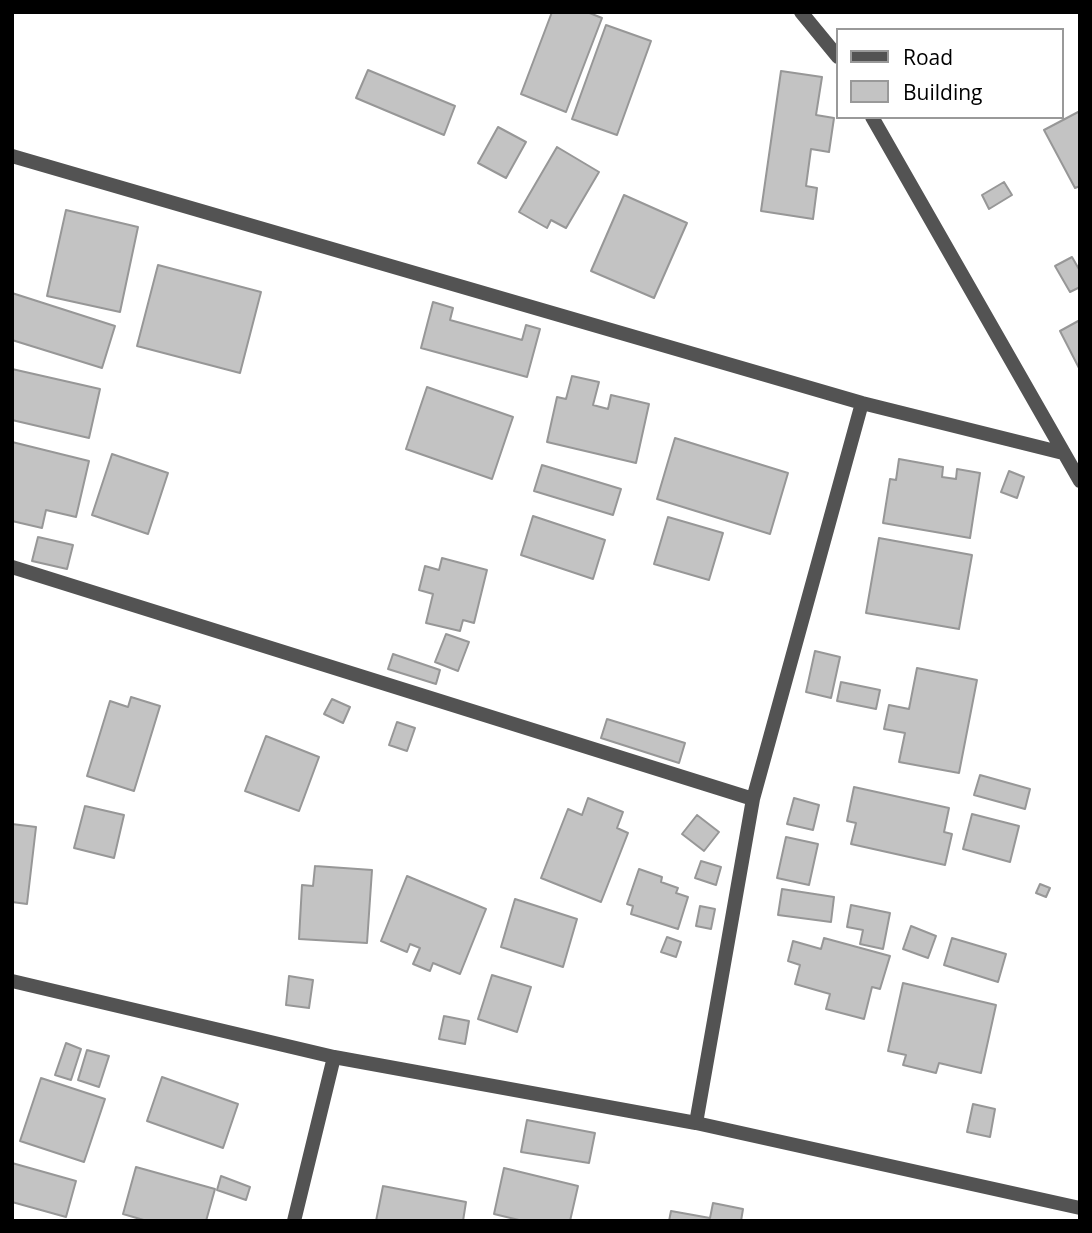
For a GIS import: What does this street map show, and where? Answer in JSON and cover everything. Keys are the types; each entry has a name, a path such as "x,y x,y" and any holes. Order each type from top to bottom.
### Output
{"street":[{"path":"801,12 836,55"},
{"path":"873,119 1080,481"},
{"path":"12,156 862,403 1063,453"},
{"path":"696,1123 753,799 862,403"},
{"path":"12,567 753,799"},
{"path":"12,981 334,1057 696,1123 1080,1208"},
{"path":"295,1221 334,1057"}],"building":[{"path":"552,12 587,12 602,18 566,112 521,94"},
{"path":"606,25 651,41 617,135 572,119"},
{"path":"368,70 455,106 444,135 356,98"},
{"path":"781,71 822,77 816,115 834,118 829,152 811,149 806,186 817,188 813,219 761,211"},
{"path":"1080,111 1080,186 1075,188 1044,130"},
{"path":"498,127 526,142 506,178 478,163"},
{"path":"557,147 599,172 566,228 551,220 547,228 519,212"},
{"path":"1004,182 1012,195 989,209 982,195"},
{"path":"624,195 687,223 654,298 591,271"},
{"path":"66,210 138,227 120,312 47,296"},
{"path":"1072,257 1080,271 1080,287 1070,292 1055,266"},
{"path":"158,265 261,292 240,373 137,346"},
{"path":"12,293 115,326 102,368 12,340"},
{"path":"433,302 453,308 450,320 522,340 526,325 540,329 527,377 421,348"},
{"path":"1080,320 1080,370 1060,331"},
{"path":"12,369 100,389 89,438 12,420"},
{"path":"572,376 599,382 593,405 608,409 611,395 649,404 636,463 547,442 557,397 566,399"},
{"path":"427,387 513,417 492,479 406,449"},
{"path":"675,438 788,473 770,534 657,499"},
{"path":"12,442 89,461 76,517 46,510 42,528 12,521"},
{"path":"112,454 168,473 148,534 92,515"},
{"path":"899,459 943,467 942,477 956,479 957,469 980,473 970,538 883,523 890,479 896,480"},
{"path":"542,465 621,489 613,515 534,491"},
{"path":"1009,471 1024,477 1017,498 1001,492"},
{"path":"533,516 605,540 593,579 521,555"},
{"path":"668,517 723,533 709,580 654,564"},
{"path":"38,537 73,545 67,569 32,561"},
{"path":"879,538 972,555 959,629 866,613"},
{"path":"442,558 487,570 474,623 463,620 460,631 426,623 433,594 419,590 425,566 439,570"},
{"path":"446,634 469,642 458,671 435,662"},
{"path":"815,651 840,657 831,698 806,692"},
{"path":"393,654 440,670 436,684 388,669"},
{"path":"917,668 977,680 959,773 899,762 905,733 884,729 889,705 909,709"},
{"path":"841,682 880,690 876,709 837,701"},
{"path":"131,697 160,706 134,791 87,776 110,701 128,707"},
{"path":"332,699 350,707 343,723 324,714"},
{"path":"607,719 685,743 679,763 601,738"},
{"path":"397,722 415,728 407,751 389,745"},
{"path":"266,736 319,757 299,811 245,791"},
{"path":"980,775 1030,789 1025,809 974,795"},
{"path":"854,787 949,808 944,832 952,834 945,865 851,844 856,823 847,821"},
{"path":"588,798 623,812 617,828 628,833 601,902 541,878 568,809 582,815"},
{"path":"794,798 819,805 813,830 787,824"},
{"path":"85,806 124,815 114,858 74,848"},
{"path":"972,814 1019,826 1010,862 963,849"},
{"path":"697,815 719,832 704,851 682,834"},
{"path":"12,824 36,827 27,904 12,902"},
{"path":"786,837 818,844 809,885 777,878"},
{"path":"701,861 721,867 716,885 695,878"},
{"path":"315,866 372,870 367,943 299,939 302,885 313,886"},
{"path":"639,869 662,877 661,882 678,888 676,893 688,897 678,929 631,914 633,906 627,904"},
{"path":"407,876 486,909 460,974 433,963 430,971 413,964 420,948 410,944 407,952 381,941"},
{"path":"1040,884 1050,888 1046,897 1036,893"},
{"path":"782,889 834,897 831,922 778,915"},
{"path":"515,899 577,919 563,967 501,947"},
{"path":"851,905 890,913 883,949 860,944 863,930 847,927"},
{"path":"700,906 715,909 711,929 696,926"},
{"path":"911,926 936,936 928,958 903,949"},
{"path":"667,937 681,942 676,957 661,952"},
{"path":"824,938 890,956 880,989 872,987 864,1019 826,1009 830,994 795,984 800,965 788,961 793,941 821,949"},
{"path":"952,938 1006,954 998,982 944,965"},
{"path":"492,975 531,987 517,1032 478,1019"},
{"path":"289,976 313,980 309,1008 286,1005"},
{"path":"903,983 996,1005 981,1073 939,1063 936,1073 903,1065 906,1055 888,1051"},
{"path":"444,1016 469,1021 465,1044 439,1039"},
{"path":"66,1043 81,1049 71,1080 55,1075"},
{"path":"87,1050 109,1056 99,1087 78,1080"},
{"path":"162,1077 238,1104 223,1148 147,1121"},
{"path":"41,1078 105,1099 84,1162 20,1141"},
{"path":"973,1104 995,1109 990,1137 967,1132"},
{"path":"527,1120 595,1133 589,1163 521,1152"},
{"path":"12,1163 76,1181 66,1217 12,1202"},
{"path":"136,1167 215,1189 206,1221 147,1221 123,1214"},
{"path":"504,1168 578,1186 570,1221 523,1221 494,1214"},
{"path":"221,1176 250,1187 246,1200 217,1190"},
{"path":"383,1186 466,1202 463,1221 376,1221"},
{"path":"713,1203 743,1209 741,1221 669,1221 671,1211 710,1218"}]}
